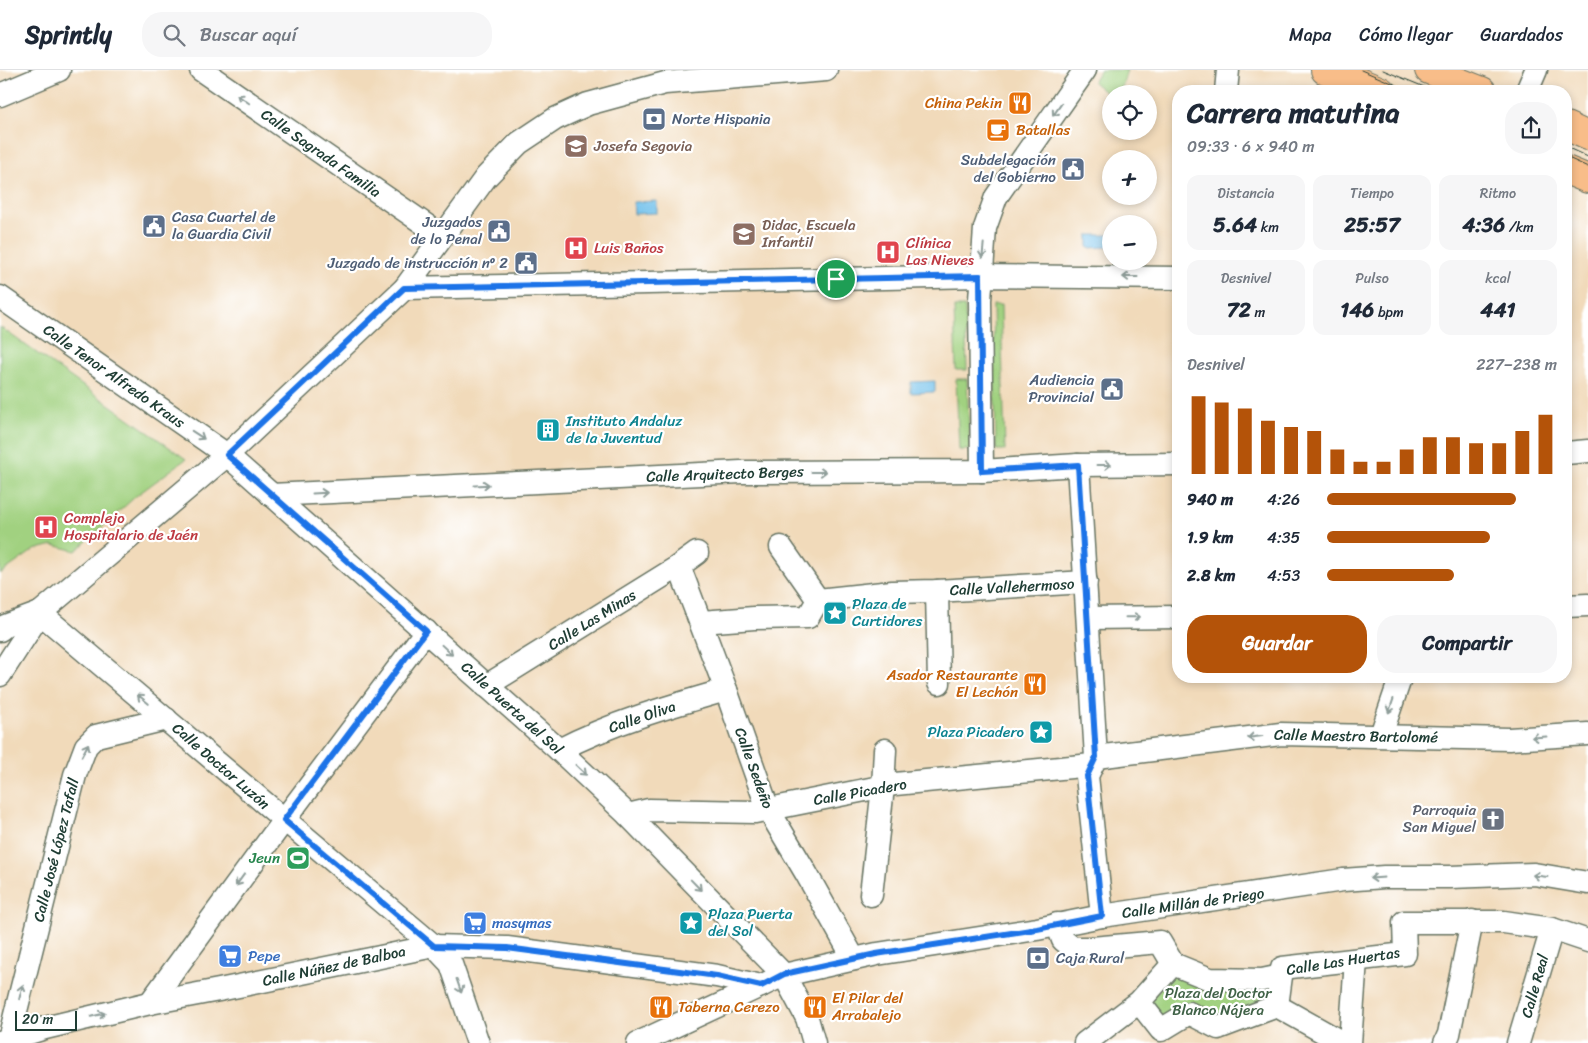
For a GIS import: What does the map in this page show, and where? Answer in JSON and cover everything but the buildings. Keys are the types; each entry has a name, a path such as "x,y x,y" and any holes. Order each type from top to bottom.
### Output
{"main road":[{"path":"1325,70 1366,85"},
{"path":"1429,70 1467,85"},
{"path":"1572,129 1588,136"},
{"path":"1572,172 1588,179"}],"street":[{"path":"0,95 59,70"},
{"name":"Calle Sagrada Familia","path":"201,70 442,236"},
{"path":"663,70 683,81"},
{"path":"0,675 40,613 227,455 404,288 486,177 519,143 555,119 588,104 665,83 826,70"},
{"path":"982,471 980,276 984,228 996,197 1085,70"},
{"path":"1227,85 1228,70"},
{"path":"1530,85 1536,70"},
{"path":"404,288 980,276 1172,278"},
{"name":"Calle Tenor Alfredo Kraus","path":"0,297 227,455"},
{"path":"1572,452 1588,451"},
{"name":"Calle Puerta del Sol","path":"227,455 559,750 628,815 784,974 808,1018 814,1043"},
{"name":"Calle Arquitecto Berges","path":"271,495 740,472 982,471 1078,465 1172,464"},
{"path":"1078,465 1088,618 1094,761 1087,776 1102,916"},
{"path":"701,622 754,618 808,617 818,600 781,547"},
{"name":"Calle Las Minas","path":"486,686 679,566 697,552"},
{"name":"Calle Sedeño","path":"679,566 768,809 854,960"},
{"name":"Calle Vallehermoso","path":"818,600 892,592 937,592 1086,582"},
{"name":"Calle Vallehermoso","path":"937,592 939,683"},
{"path":"1572,606 1588,606"},
{"path":"0,630 5,626 40,613"},
{"name":"Calle Doctor Luzón","path":"40,613 434,946 451,964 478,1043"},
{"path":"1088,618 1172,617"},
{"path":"150,1003 426,631"},
{"path":"1381,736 1399,683"},
{"name":"Calle Oliva","path":"559,750 588,735 726,690"},
{"name":"Calle José López Tafall","path":"5,1040 75,775 86,746 96,736 166,719"},
{"name":"Calle Maestro Bartolomé","path":"1094,761 1281,734 1509,739 1588,734"},
{"path":"871,895 883,787 885,750"},
{"name":"Calle Picadero","path":"628,815 649,810 755,812 895,784 1094,761"},
{"name":"Calle Millán de Priego","path":"638,1043 784,974 876,954 1037,929 1102,916 1344,880 1384,877 1534,874 1588,883"},
{"path":"1445,1043 1449,1034 1472,921"},
{"name":"Calle Las Huertas","path":"1281,976 1282,968 1405,954 1404,922 1504,922 1552,929 1588,941"},
{"path":"1057,924 1064,940 1073,948 1160,942 1173,964 1210,979 1262,980 1281,976 1277,1006"},
{"name":"Calle Real","path":"1518,1043 1552,929"},
{"name":"Calle Núñez de Balboa","path":"5,1040 50,1036 150,1003 434,946 507,948 717,976 761,986"},
{"path":"1350,1043 1356,960"},
{"path":"1085,1043 1139,1002 1173,964"},
{"path":"1139,1002 1161,1030 1189,1013 1218,1028 1277,1006 1343,1043"}],"green space":[{"path":"1101,70 1127,70 1123,85 1102,85 1102,90 1093,82"},
{"path":"993,305 1001,305 1005,450 996,450"},
{"path":"954,307 965,307 967,370 956,370"},
{"name":"Complejo Hospitalario de Jaén","path":"0,327 186,459 136,496 76,551 53,545 34,550 0,574"},
{"path":"956,379 967,379 970,450 959,450"},
{"name":"Plaza del Doctor Blanco Nájera","path":"1175,969 1274,981 1274,997 1217,1023 1162,1025 1148,1003"}],"water":[{"path":"657,201 657,213 634,214 633,202"},
{"path":"1088,235 1102,235 1102,247 1088,248"},
{"path":"935,381 935,392 911,393 911,382"}],"tram line":[{"path":"1361,70 1397,85"},
{"path":"1383,70 1419,85"},
{"path":"1572,150 1588,157"},
{"path":"1572,160 1588,167"}],"place":[{"name":"China Pekin","path":"1020,103"},
{"name":"Norte Hispania","path":"654,119"},
{"name":"Batallas","path":"998,130"},
{"name":"Josefa Segovia","path":"576,146"},
{"name":"Subdelegación del Gobierno","path":"1073,169"},
{"name":"Casa Cuartel de la Guardia Civil","path":"154,226"},
{"name":"Juzgados de lo Penal","path":"499,231"},
{"name":"Didac, Escuela Infantil","path":"744,234"},
{"name":"Luis Baños","path":"576,248"},
{"name":"Clínica Las Nieves","path":"888,252"},
{"name":"Juzgado de instrucción nº 2","path":"526,263"},
{"name":"Audiencia Provincial","path":"1112,389"},
{"name":"Instituto Andaluz de la Juventud","path":"548,430"},
{"name":"Complejo Hospitalario de Jaén","path":"46,527"},
{"name":"Plaza de Curtidores","path":"835,613"},
{"name":"Asador Restaurante El Lechón","path":"1035,684"},
{"name":"Plaza Picadero","path":"1041,732"},
{"name":"Parroquia San Miguel","path":"1493,819"},
{"name":"Jeun","path":"298,858"},
{"name":"masymas","path":"475,923"},
{"name":"Plaza Puerta del Sol","path":"691,923"},
{"name":"Pepe","path":"230,956"},
{"name":"Caja Rural","path":"1038,958"},
{"name":"Taberna Cerezo","path":"661,1007"},
{"name":"El Pilar del Arrabalejo","path":"815,1007"}],"route":[{"path":"980,276 982,471 1078,465 1096,757 1087,776 1102,916 1037,929 876,954 784,974 761,986 717,976 507,948 434,946 284,820 426,631 227,455 404,288 836,279 980,276"}]}
